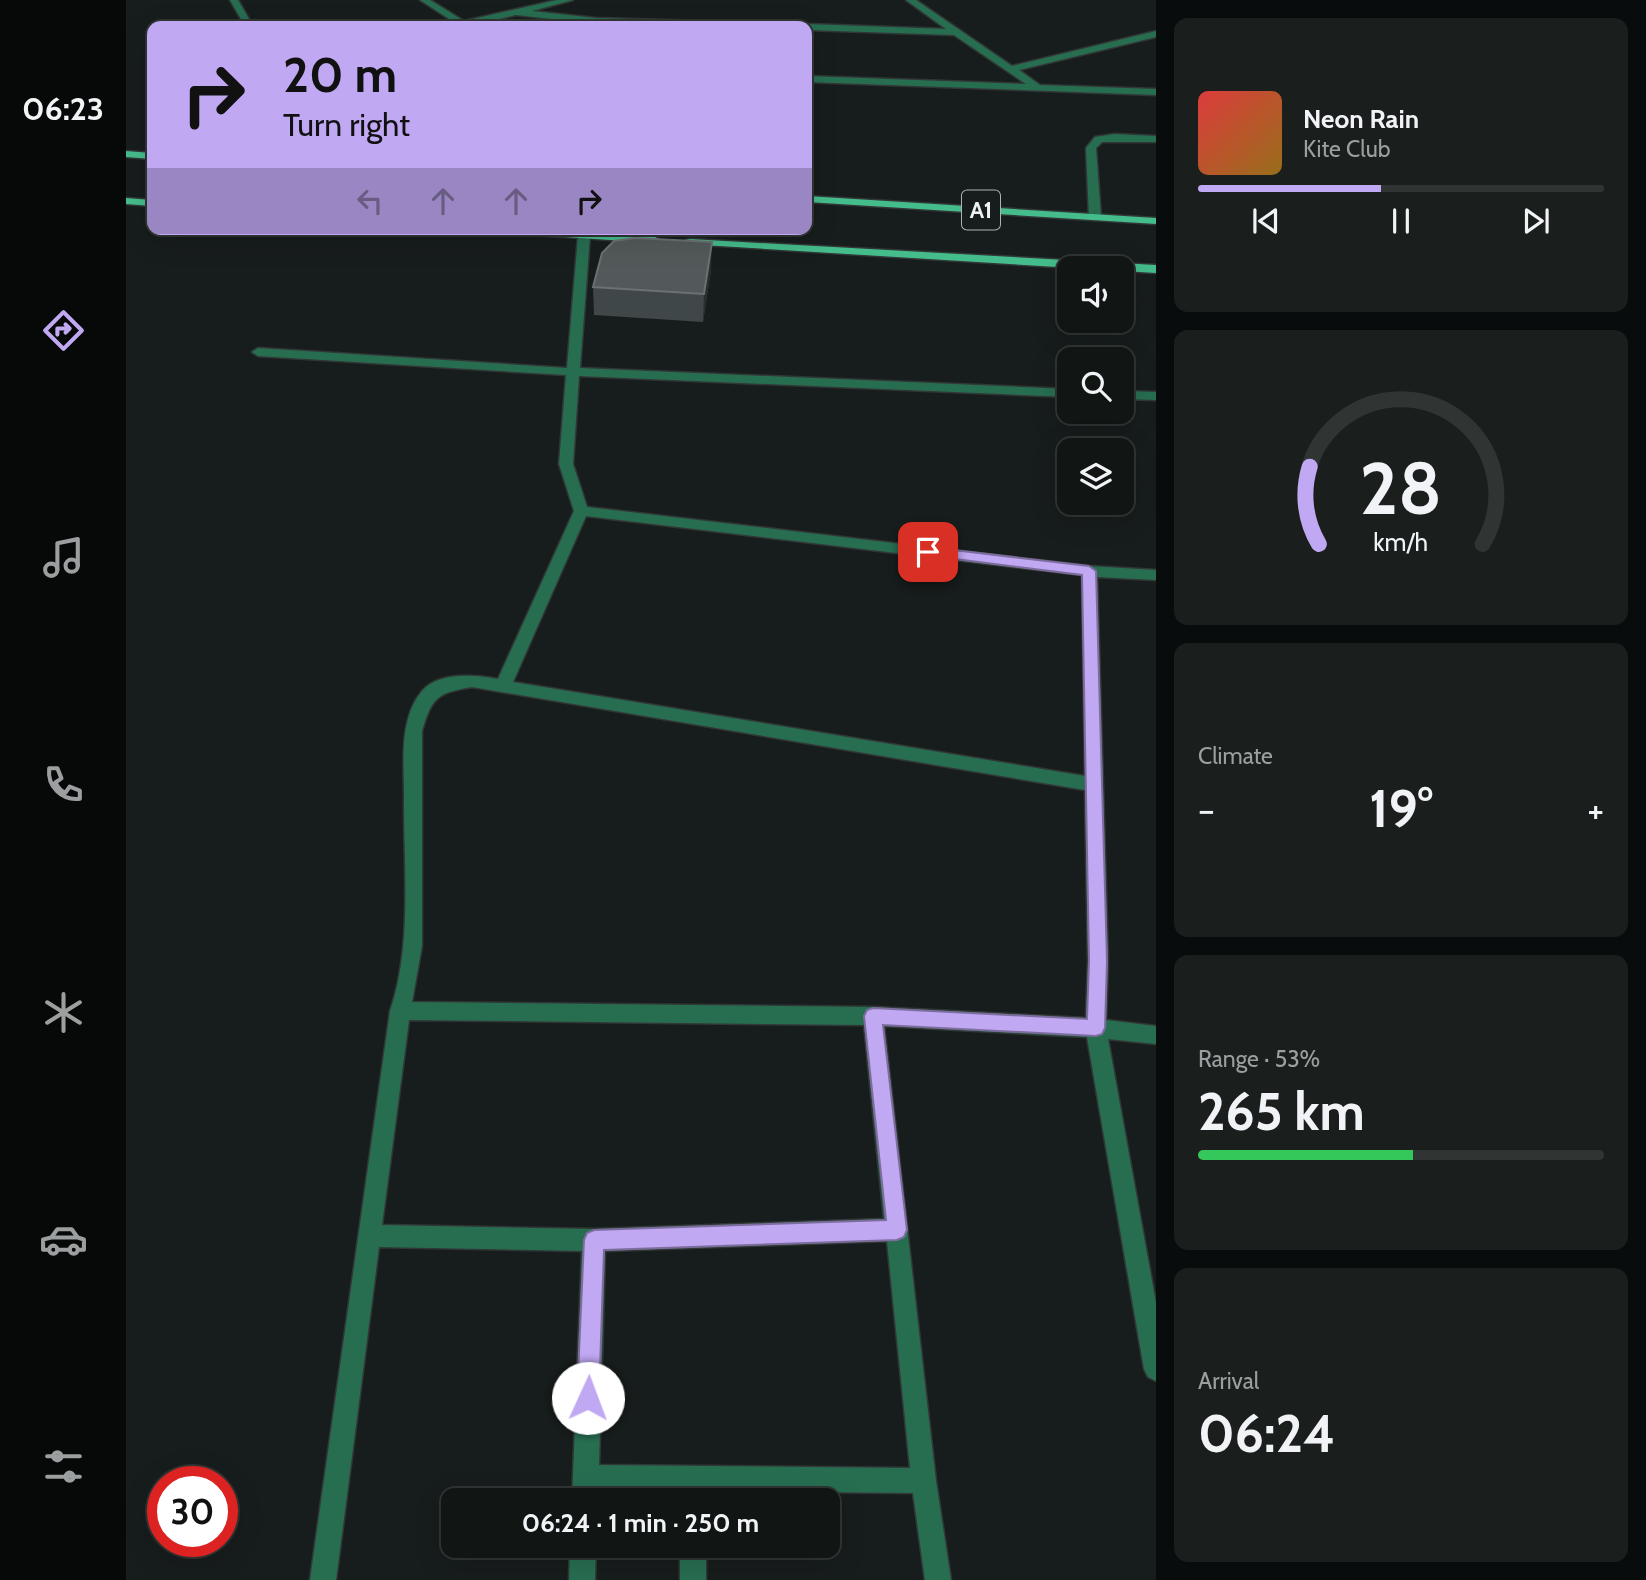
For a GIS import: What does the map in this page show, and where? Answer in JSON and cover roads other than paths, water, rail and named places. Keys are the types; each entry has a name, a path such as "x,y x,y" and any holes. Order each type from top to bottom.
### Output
{"main road":[{"path":"126,154 147,156"},
{"name":"A1","path":"812,199 1156,221"},
{"path":"126,201 147,203"},
{"path":"571,235 668,241"},
{"name":"A1","path":"682,242 1156,269"}],"street":[{"path":"234,0 246,21"},
{"path":"424,0 458,21"},
{"path":"480,21 569,0"},
{"path":"918,2 1039,88"},
{"path":"515,12 596,21"},
{"path":"812,27 957,32"},
{"path":"1011,69 1156,34"},
{"path":"812,79 1156,92"},
{"path":"1095,217 1091,148 1099,139 1114,136 1156,139"},
{"path":"503,686 581,511 566,464 584,236"},
{"path":"258,352 572,372 1057,392"},
{"path":"1134,395 1156,396"},
{"path":"581,511 1089,571 1156,575"},
{"path":"1089,571 1098,961 1096,1028 1156,1369"},
{"path":"323,1580 400,1011 412,946 414,731 423,698 439,687 472,681 1093,784"},
{"path":"400,1011 873,1016 1096,1028 1156,1035"},
{"path":"873,1016 924,1480 938,1580"},
{"path":"370,1236 594,1240 897,1230"},
{"path":"585,1488 594,1240"},
{"path":"718,1488 924,1480"},
{"path":"582,1580 583,1558"},
{"path":"693,1558 693,1580"}]}
